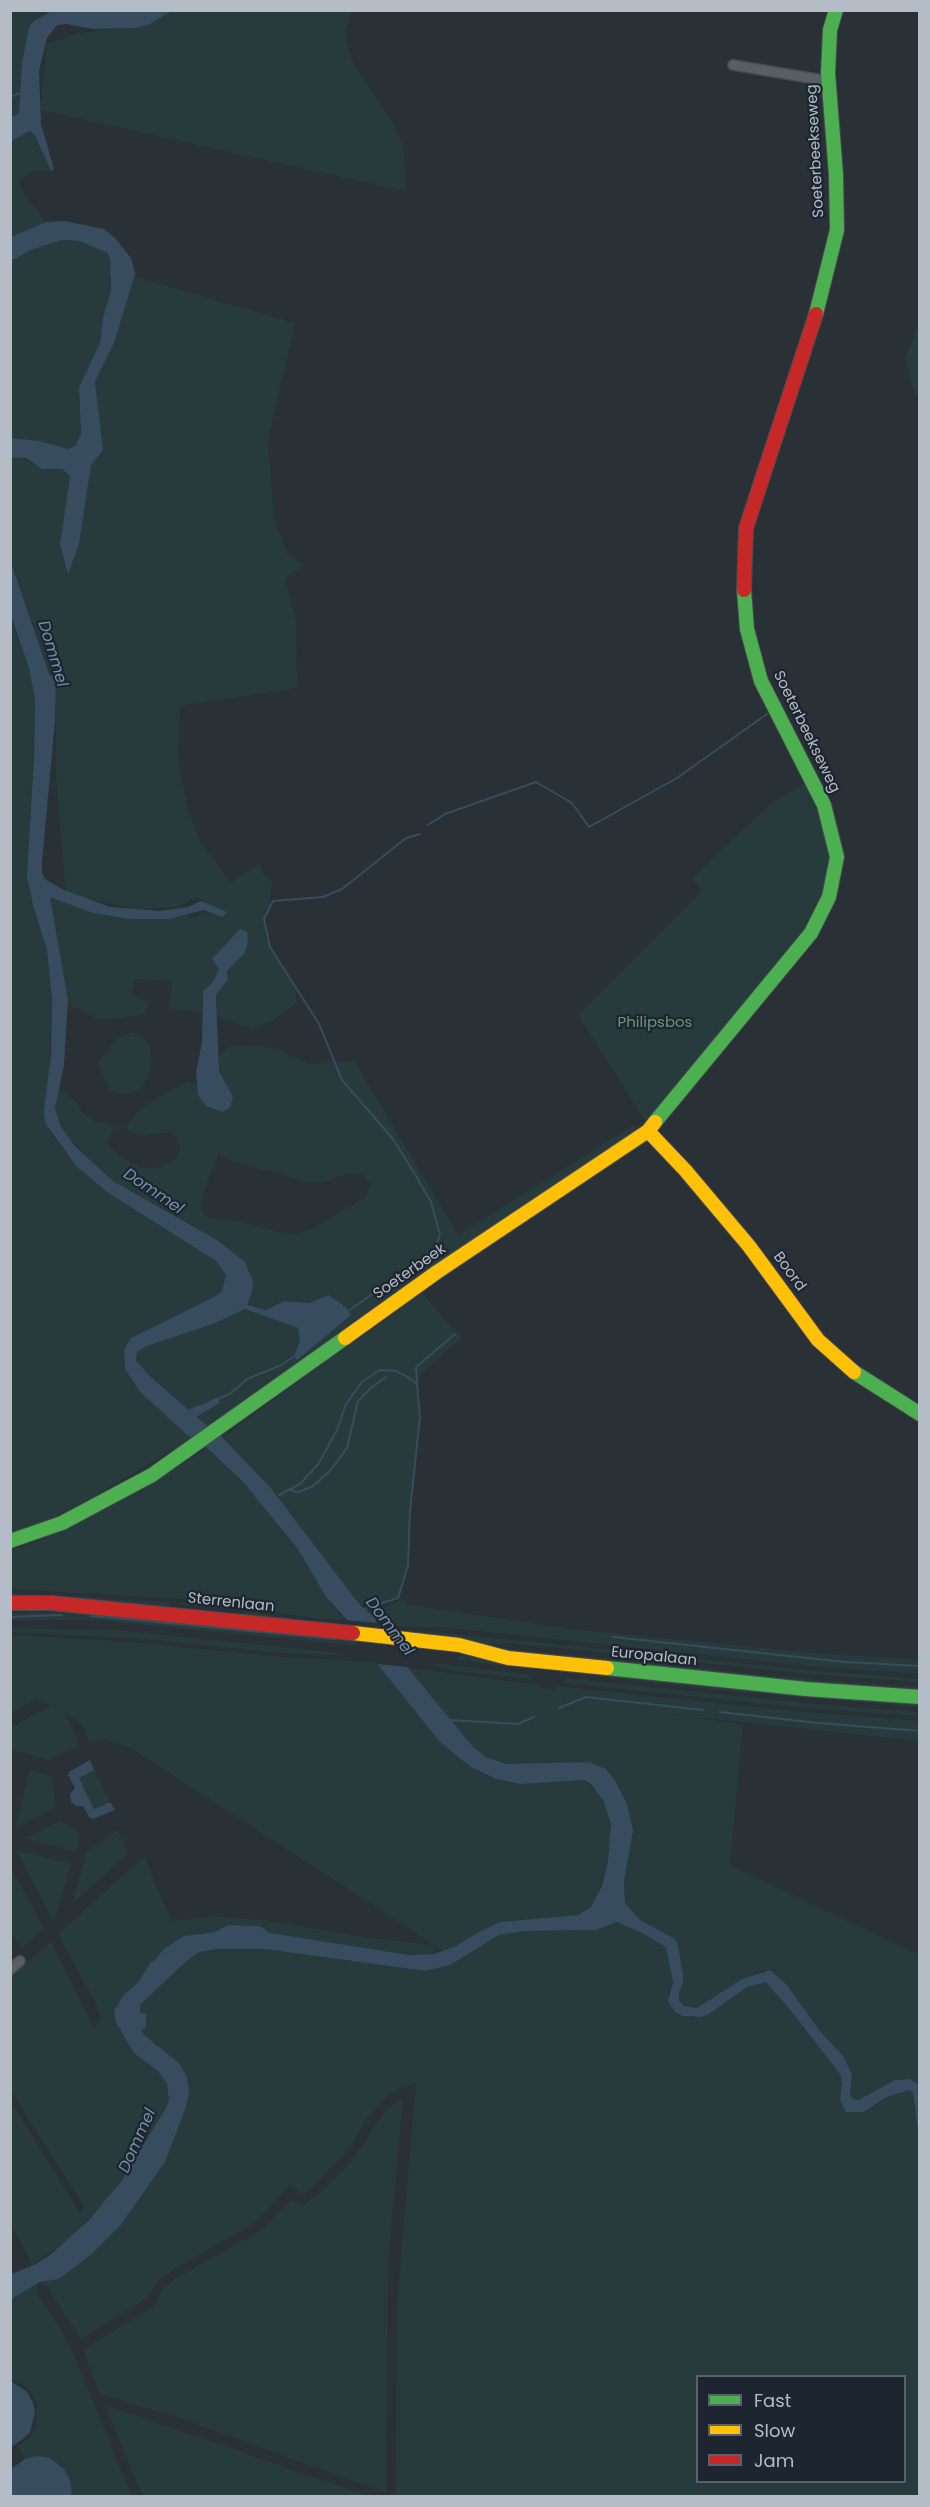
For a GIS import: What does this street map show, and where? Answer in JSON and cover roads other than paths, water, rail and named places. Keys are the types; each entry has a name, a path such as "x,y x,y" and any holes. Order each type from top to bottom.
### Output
{"street":[{"name":"Soeterbeekseweg","path":"648,1131 811,933 829,897 837,857 824,805 761,681 747,629 744,600 746,528 821,299 837,230 837,175 828,81 830,30 836,10"},
{"path":"733,65 828,81"},
{"name":"Boord","path":"648,1131 685,1170 748,1246 818,1340 856,1374 920,1414"},
{"name":"Soeterbeek","path":"10,1541 62,1523 152,1475 437,1272 648,1131"},
{"name":"Sterrenlaan","path":"10,1603 51,1603 168,1613 387,1637"},
{"name":"Sterrenlaan","path":"10,1611 72,1606"},
{"name":"Europalaan","path":"387,1637 459,1645 508,1658 806,1689 920,1697"},
{"path":"10,1970 20,1961"}],"water":[{"path":"52,11 172,11 148,25 134,28 92,29 66,24 57,25 47,38 39,71 41,124 54,169 51,171 35,135 30,131 11,141 10,118 19,113 22,64 29,27 34,21"},
{"path":"64,221 104,229 115,238 131,258 135,274 114,343 95,382 103,450 91,465 79,544 68,574 60,544 70,477 63,469 42,469 26,458 10,458 11,438 40,441 68,449 75,446 81,435 79,387 100,343 103,318 111,290 110,259 107,253 80,241 62,240 31,250 11,261 11,237 46,222"},
{"path":"10,559 49,674 56,680 55,721 42,862 42,873 45,879 64,890 110,907 160,911 188,907 201,901 227,912 222,917 204,910 169,919 130,919 93,913 50,897 68,1000 64,1065 55,1108 61,1127 74,1145 113,1181 217,1240 245,1262 253,1281 252,1293 247,1305 266,1310 284,1301 309,1303 329,1295 347,1308 351,1315 297,1360 294,1356 300,1341 298,1328 245,1309 213,1324 147,1346 137,1352 136,1361 190,1411 217,1397 220,1403 196,1417 222,1437 270,1487 360,1605 375,1617 376,1623 408,1668 473,1747 486,1757 507,1764 589,1762 606,1769 627,1804 633,1830 624,1881 625,1903 640,1920 675,1939 683,1975 679,2000 684,2006 697,2008 742,1979 770,1970 786,1984 819,2030 843,2056 852,2074 850,2095 853,2099 859,2100 895,2080 910,2079 918,2084 919,2139 914,2099 909,2090 887,2097 863,2112 846,2112 840,2100 842,2083 840,2074 766,1982 747,1987 709,2014 701,2017 683,2016 675,2012 668,2001 673,1982 666,1947 617,1922 595,1930 526,1931 499,1935 450,1965 426,1971 265,1949 217,1949 199,1952 140,2005 140,2012 146,2014 146,2027 142,2030 144,2035 179,2063 187,2077 189,2092 186,2107 165,2162 120,2226 92,2254 59,2279 40,2282 11,2299 11,2274 36,2264 50,2255 89,2220 122,2180 166,2108 169,2100 167,2084 158,2071 134,2053 116,2023 114,2011 123,1996 139,1981 150,1963 164,1949 184,1936 215,1932 228,1925 260,1926 270,1933 409,1955 434,1954 456,1946 500,1922 578,1915 591,1907 602,1886 608,1860 611,1824 603,1800 591,1784 584,1780 521,1784 496,1779 471,1767 440,1742 376,1662 346,1619 326,1597 298,1549 244,1483 208,1449 186,1434 140,1392 125,1369 124,1350 131,1338 214,1297 222,1291 226,1275 216,1261 107,1192 76,1166 45,1123 44,1110 51,1055 52,998 47,950 27,877 35,699 29,668 11,616"},
{"path":"240,929 247,932 248,942 244,954 227,971 228,979 216,995 219,1071 233,1097 230,1107 223,1112 206,1106 198,1095 196,1073 202,1042 203,991 213,982 219,969 212,959"},
{"path":"90,1760 94,1770 79,1778 94,1809 110,1802 115,1810 93,1819 89,1817 83,1806 76,1806 71,1801 70,1794 75,1788 68,1775 69,1772"},
{"path":"11,2381 27,2392 35,2412 30,2432 11,2447"},
{"path":"37,2456 50,2458 64,2469 70,2480 72,2496 11,2496 11,2469 25,2459"}],"waterway":[{"path":"10,97 20,93"},
{"path":"428,825 445,814 536,782 572,803 589,827 677,778 767,714"},
{"path":"347,1312 433,1251 440,1235 431,1202 393,1139 342,1080 319,1024 270,947 264,919 273,901 323,897 342,889 406,838 420,834"},
{"path":"417,1384 416,1367 455,1334"},
{"path":"216,1400 231,1393 247,1379 279,1366 297,1355"},
{"name":"Dommel","path":"279,1495 300,1484 319,1463 337,1430 346,1404 363,1381 380,1370 396,1371 417,1384 420,1417 410,1511 408,1566 398,1598 364,1609"},
{"path":"290,1490 299,1492 313,1486 330,1471 347,1448 358,1401 386,1377"},
{"path":"188,1411 200,1406"},
{"path":"10,1617 62,1615"},
{"path":"91,1616 335,1639"},
{"path":"613,1637 845,1662 920,1666"},
{"path":"559,1708 586,1697 703,1710"},
{"path":"720,1712 920,1731"},
{"path":"449,1720 518,1724 534,1717"}],"park label":[{"name":"Philipsbos","path":"655,1023"}]}
